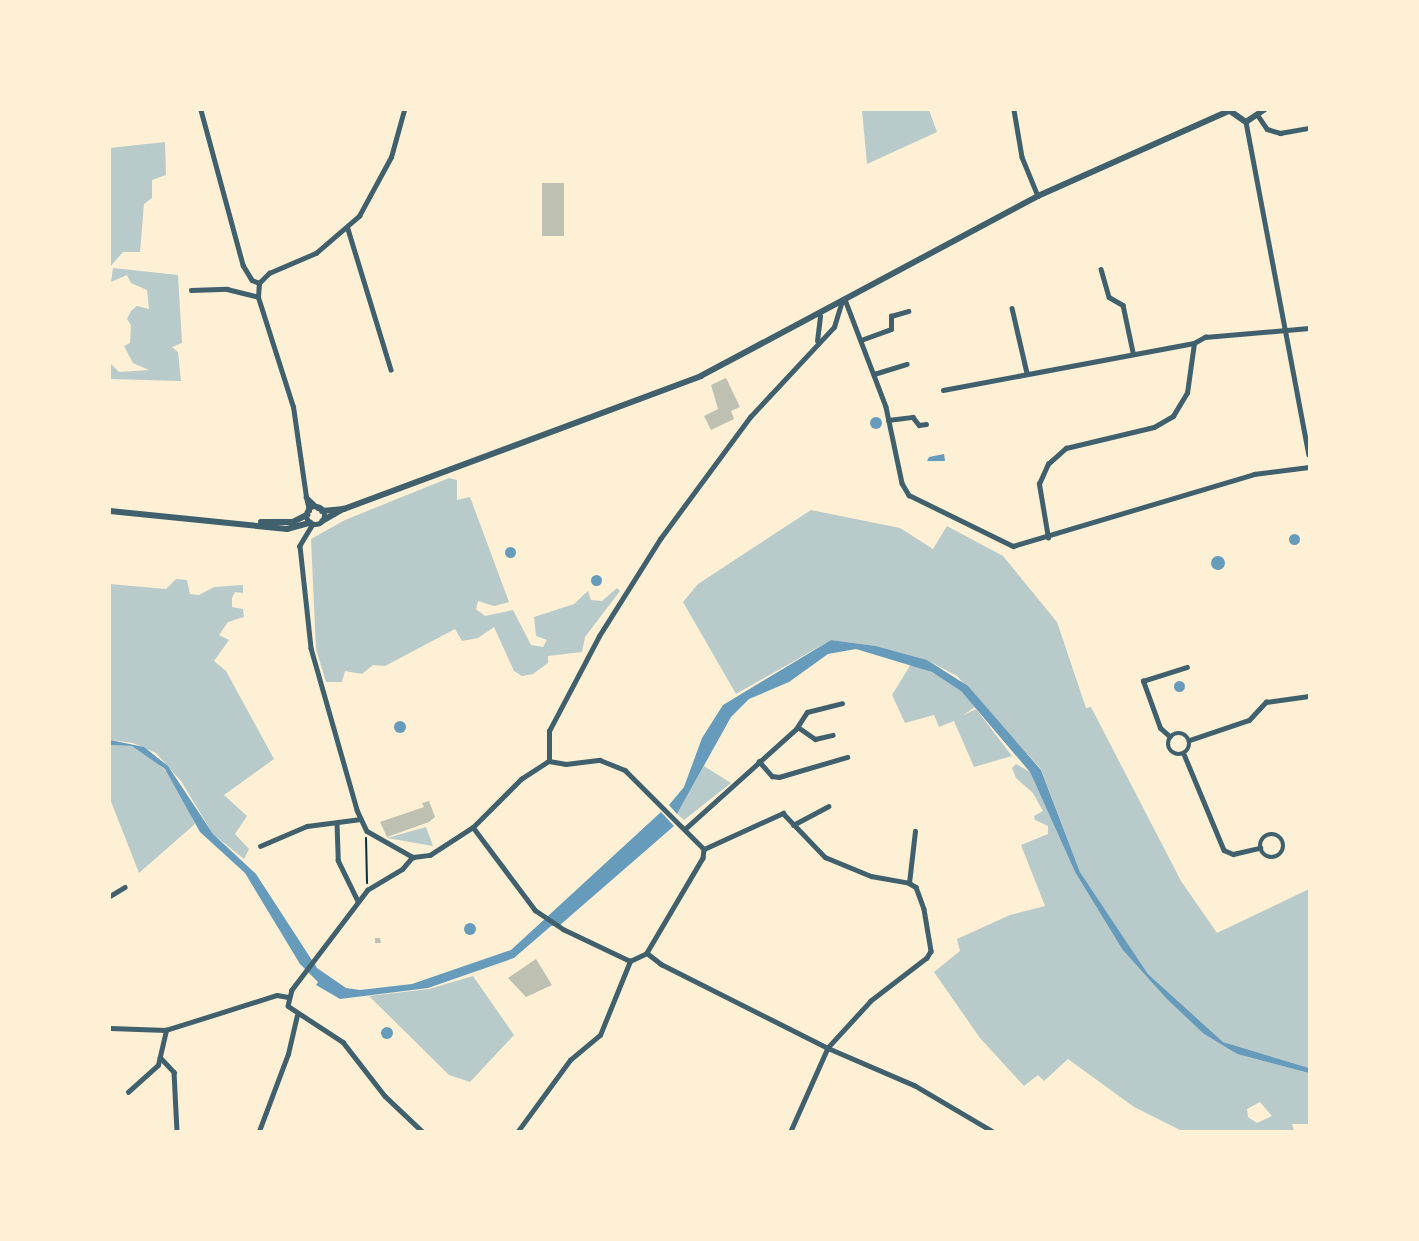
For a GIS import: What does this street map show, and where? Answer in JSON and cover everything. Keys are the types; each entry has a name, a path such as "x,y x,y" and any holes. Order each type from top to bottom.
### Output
{"street":[{"path":"201,110 243,265 252,280 259,283"},
{"path":"404,110 382,179 348,229 316,253 269,273 259,283 258,297 290,394 308,513 312,524 300,546 311,648 361,819 367,831 413,857 430,855 473,827 521,779 549,761 608,762 635,777 704,849 703,858 647,953 630,961 600,1035 570,1060 518,1131"},
{"path":"1014,110 1022,157 1038,196"},
{"path":"1246,122 1258,117 1264,110"},
{"path":"256,523 287,529 323,521 344,509 701,376 820,316 1038,196 1229,111 1246,122 1283,328 1309,454"},
{"path":"1258,117 1267,129 1298,131 1309,128"},
{"path":"348,229 391,370"},
{"path":"1101,269 1109,297 1123,305 1133,352"},
{"path":"191,290 227,289 258,297"},
{"path":"844,303 874,374 888,420 902,483 909,495 1013,546 1048,538 1254,474 1309,467"},
{"path":"549,761 550,731 599,636 660,540 750,417 817,342 834,327 844,303"},
{"path":"1012,308 1027,373"},
{"path":"861,340 891,330 891,316 908,310"},
{"path":"817,342 820,316"},
{"path":"943,390 1133,352 1194,343 1205,337 1283,328 1309,328"},
{"path":"1048,538 1039,484 1048,464 1066,448 1154,428 1173,416 1187,393 1194,343"},
{"path":"874,374 907,364"},
{"path":"888,420 913,417 918,425 926,424"},
{"path":"306,497 320,509 323,521"},
{"path":"110,511 256,523 293,522 308,513 320,509 344,509"},
{"path":"1184,754 1170,751 1170,737 1160,728 1143,681 1187,667"},
{"path":"1260,848 1267,857 1274,858 1281,855 1284,844 1276,835 1268,835 1260,848 1233,854 1224,850 1184,754 1190,740 1249,720 1266,702 1309,696"},
{"path":"685,829 798,727 807,712 842,703"},
{"path":"798,727 815,739 834,735"},
{"path":"1170,737 1183,733 1190,740"},
{"path":"759,761 770,774 779,777 847,756"},
{"path":"792,825 828,806"},
{"path":"704,849 783,813 792,825 825,858 871,876 909,883 916,887 924,909 931,951 871,1002 828,1048 791,1131"},
{"path":"260,846 286,832 361,819"},
{"path":"337,823 338,860 358,901"},
{"path":"473,827 543,916 561,928 630,961"},
{"path":"909,883 916,831"},
{"path":"413,857 403,869 368,890 358,901 306,976 288,997 288,1006 297,1016 343,1042 385,1096 422,1131"},
{"path":"110,896 124,887"},
{"path":"647,953 661,964 828,1048 914,1085 992,1131"},
{"path":"110,1028 166,1030 276,995 288,997"},
{"path":"259,1131 288,1054 297,1016"},
{"path":"128,1092 158,1065 166,1030"},
{"path":"160,1057 174,1072 177,1131"}],"path":[{"path":"367,831 368,890"}],"shaded area":[{"path":"862,110 929,110 937,132 867,164"},
{"path":"165,142 166,175 152,180 152,198 144,204 140,252 123,252 110,267 110,148"},
{"path":"113,268 178,275 182,343 172,347 178,352 181,381 110,379 110,363 119,372 149,370 133,363 124,346 130,343 131,325 127,319 131,311 137,306 149,309 147,290 131,283 127,275 111,282"},
{"path":"449,478 457,480 457,500 470,497 509,602 494,606 478,601 476,609 485,616 513,610 531,645 543,647 547,640 536,636 534,617 574,604 588,591 591,600 602,601 617,588 620,591 585,637 582,652 548,656 548,663 533,674 522,676 514,671 494,627 478,638 462,641 455,629 385,666 373,665 362,674 345,671 342,682 326,682 316,649 311,539 345,520"},
{"path":"811,510 900,528 933,549 947,526 1003,556 1057,622 1086,708 1091,707 1181,881 1217,933 1309,889 1309,1068 1223,1042 1148,974 1080,872 1041,769 957,676 927,660 876,646 831,640 736,694 683,602 698,584"},
{"path":"176,579 187,580 190,594 199,595 214,587 243,585 243,593 235,592 232,598 232,607 243,609 244,617 228,622 219,635 229,640 214,661 226,671 274,759 224,795 247,816 235,834 249,849 244,859 213,834 181,781 156,753 133,743 110,740 110,584 166,589"},
{"path":"911,664 944,677 961,691 975,707 962,716 976,709 1012,756 974,767 954,721 939,727 934,715 905,723 892,695"},
{"path":"110,745 132,746 155,760 174,779 195,824 139,873 110,799"},
{"path":"1016,764 1030,772 1075,872 1122,949 1204,1034 1237,1054 1309,1073 1309,1124 1292,1124 1294,1131 1182,1131 1134,1107 1068,1059 1044,1081 1038,1075 1024,1086 980,1038 934,972 960,951 957,939 1010,915 1045,906 1021,845 1048,834 1048,826 1035,820 1034,816 1043,811 1033,793 1016,778 1012,768","holes":["1260,1102 1272,1116 1257,1123 1248,1117 1247,1109"]},
{"path":"704,766 731,783 684,820 677,814"},
{"path":"426,827 433,846 387,838"},
{"path":"473,976 514,1035 470,1082 449,1075 369,996 429,989"}],"water":[{"path":"874,417 878,417 882,423 878,429 874,429 870,425 870,421"},
{"path":"944,454 945,461 927,461 929,457"},
{"path":"1294,533 1300,539 1294,545 1288,539"},
{"path":"510,546 516,552 510,558 504,552"},
{"path":"1218,556 1223,558 1225,563 1223,568 1218,570 1213,568 1211,563 1213,558"},
{"path":"594,575 598,575 601,580 600,584 594,585 591,582 591,578"},
{"path":"831,640 876,646 927,660 968,686 1041,770 1080,872 1148,974 1223,1042 1309,1068 1309,1073 1237,1054 1204,1034 1167,999 1122,949 1075,872 1030,772 961,691 932,672 856,649 828,654 789,682 749,699 731,717 677,814 669,805 684,787 702,738 723,705"},
{"path":"1179,680 1185,686 1179,692 1173,686"},
{"path":"402,721 405,722 405,732 398,733 395,732 394,725 395,722"},
{"path":"110,740 144,747 168,766 213,834 256,874 317,968 346,988 360,990 412,984 511,950 661,812 674,826 560,925 551,926 514,958 428,988 340,999 316,985 318,982 300,964 245,873 200,832 165,769 132,746 110,745"},
{"path":"468,923 472,923 476,929 472,935 468,935 464,931 464,927"},
{"path":"389,1027 392,1028 392,1038 385,1039 382,1038 381,1031 382,1028"}],"building":[{"path":"542,183 564,183 564,236 542,236"},
{"path":"726,378 740,407 731,411 734,419 711,430 704,416 718,409 711,385"},
{"path":"429,801 435,817 429,822 387,837 380,822 424,807 422,803"},
{"path":"375,938 380,938 381,943 375,943"},
{"path":"536,959 552,985 526,997 508,978"}]}
